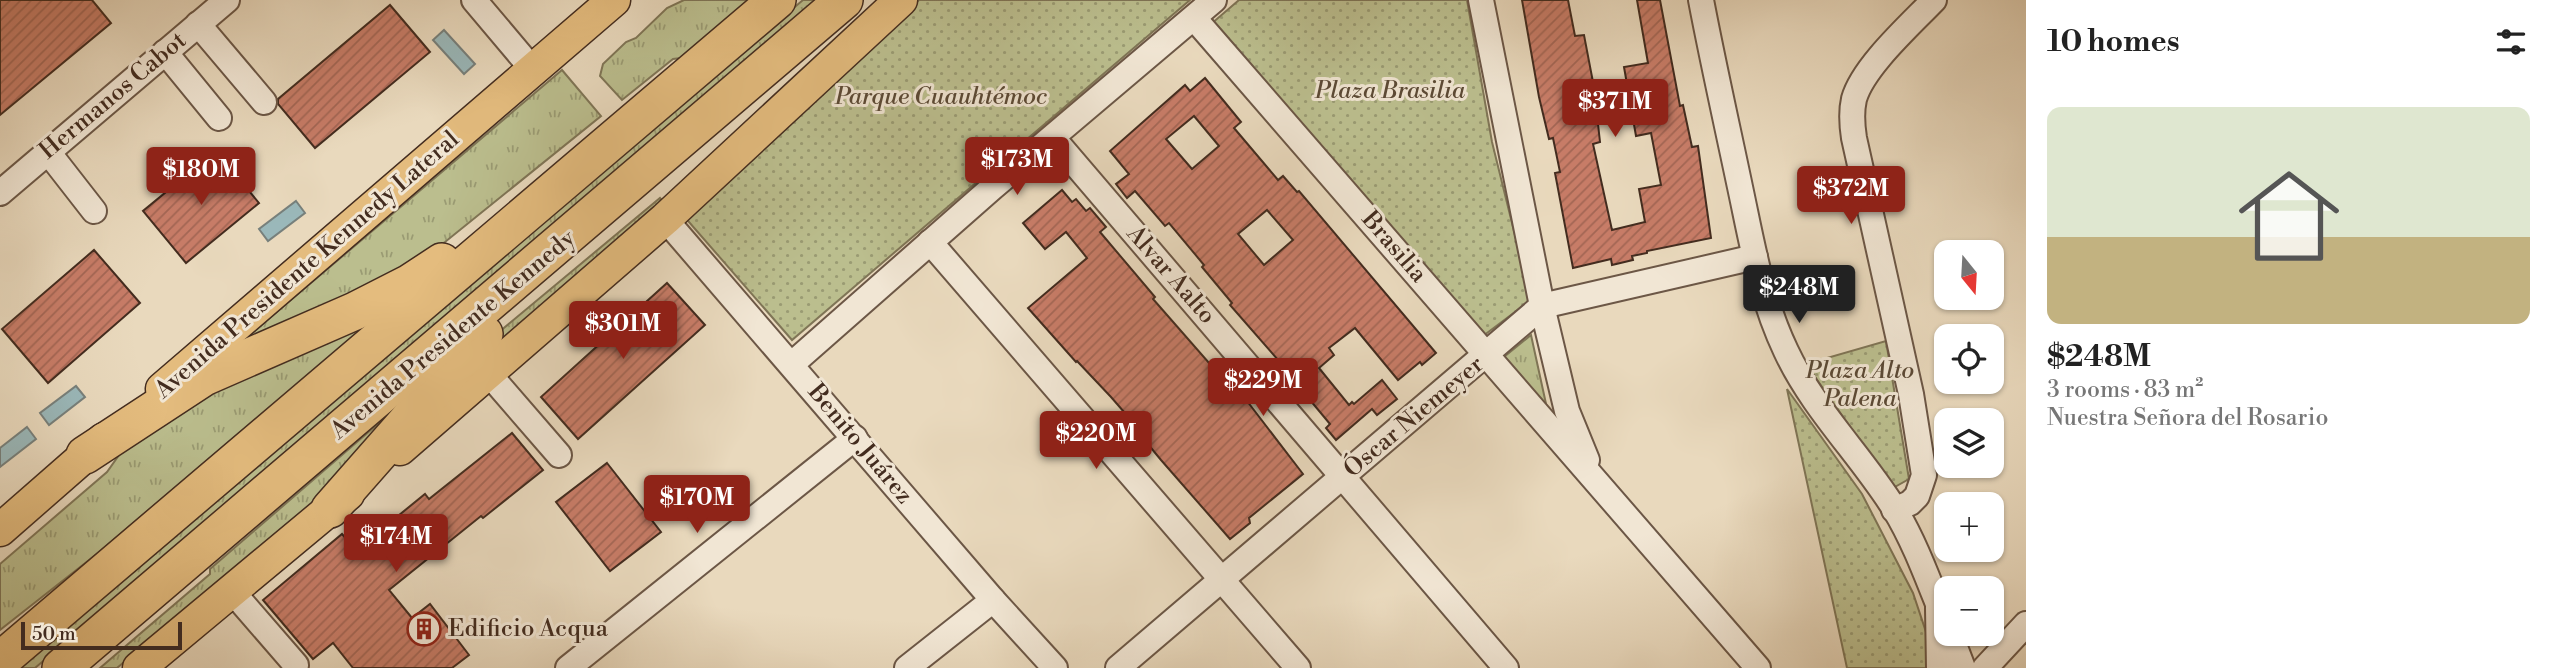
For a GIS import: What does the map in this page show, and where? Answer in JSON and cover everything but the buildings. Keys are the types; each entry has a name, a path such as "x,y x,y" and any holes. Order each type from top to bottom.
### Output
{"highway":[{"name":"Avenida Presidente Kennedy","path":"0,661 777,0"},
{"name":"Avenida Presidente Kennedy","path":"61,668 844,0"},
{"path":"772,60 858,0"},
{"path":"85,455 204,377 355,311 410,283 590,160"},
{"path":"330,509 461,359 596,214"}],"main road":[{"name":"Avenida Presidente Kennedy Lateral","path":"0,530 614,0"},
{"path":"139,668 330,509 666,219 901,0"}],"street":[{"name":"Hermanos Cabot","path":"0,193 227,0"},
{"path":"474,0 533,70"},
{"path":"792,364 930,242 1214,0"},
{"name":"Brasilia","path":"1481,0 1542,306 1567,411 1594,477"},
{"path":"1701,0 1755,257 1765,300 1775,327 1801,379 1895,510 1934,595"},
{"path":"1895,510 1910,503 1917,496 1924,475 1912,394 1854,138 1852,109 1860,86 1880,57 1934,0"},
{"name":"Brasilia","path":"1194,18 1758,668"},
{"path":"198,24 264,102"},
{"path":"165,52 219,118"},
{"name":"Alvar Aalto","path":"1054,138 1506,668"},
{"path":"48,152 94,212"},
{"name":"Benito Juárez","path":"666,219 993,600 1055,668"},
{"path":"930,242 1298,668"},
{"name":"Óscar Niemeyer","path":"1118,668 1542,306 1755,257"},
{"path":"488,373 559,455"},
{"path":"569,668 855,438"},
{"path":"231,590 296,665"},
{"path":"907,668 993,600"},
{"path":"1985,668 2026,624"},
{"path":"1939,668 1940,646"},
{"path":"1955,646 1963,668"}],"green space":[{"path":"684,0 750,0 681,58 673,59 622,100 600,76 603,64 626,42 636,38 667,8"},
{"path":"803,0 820,0 35,668 19,668"},
{"name":"Parque Cuauhtémoc","path":"919,0 1190,0 792,340 682,214"},
{"name":"Plaza Brasilia","path":"1239,0 1467,0 1492,142 1531,300 1483,336 1211,24"},
{"path":"562,70 601,116 445,242 403,269 239,344"},
{"path":"660,198 666,205 440,391 499,332"},
{"path":"393,303 98,553 0,630 0,564 107,472 124,448 193,396"},
{"path":"1531,335 1548,413 1499,361"},
{"name":"Plaza Alto Palena","path":"1886,341 1909,479 1893,488 1806,364"},
{"path":"1787,389 1862,494 1913,593 1938,668 1847,668"},
{"path":"394,410 335,484 117,668 100,668 210,574 210,569"}],"water":[{"path":"444,30 475,64 464,74 433,40"},
{"path":"296,201 305,213 268,241 259,229"},
{"path":"76,386 85,397 49,425 40,413"},
{"path":"27,427 36,439 0,467 0,448"}],"place":[{"name":"Edificio Acqua","path":"424,629"}]}
